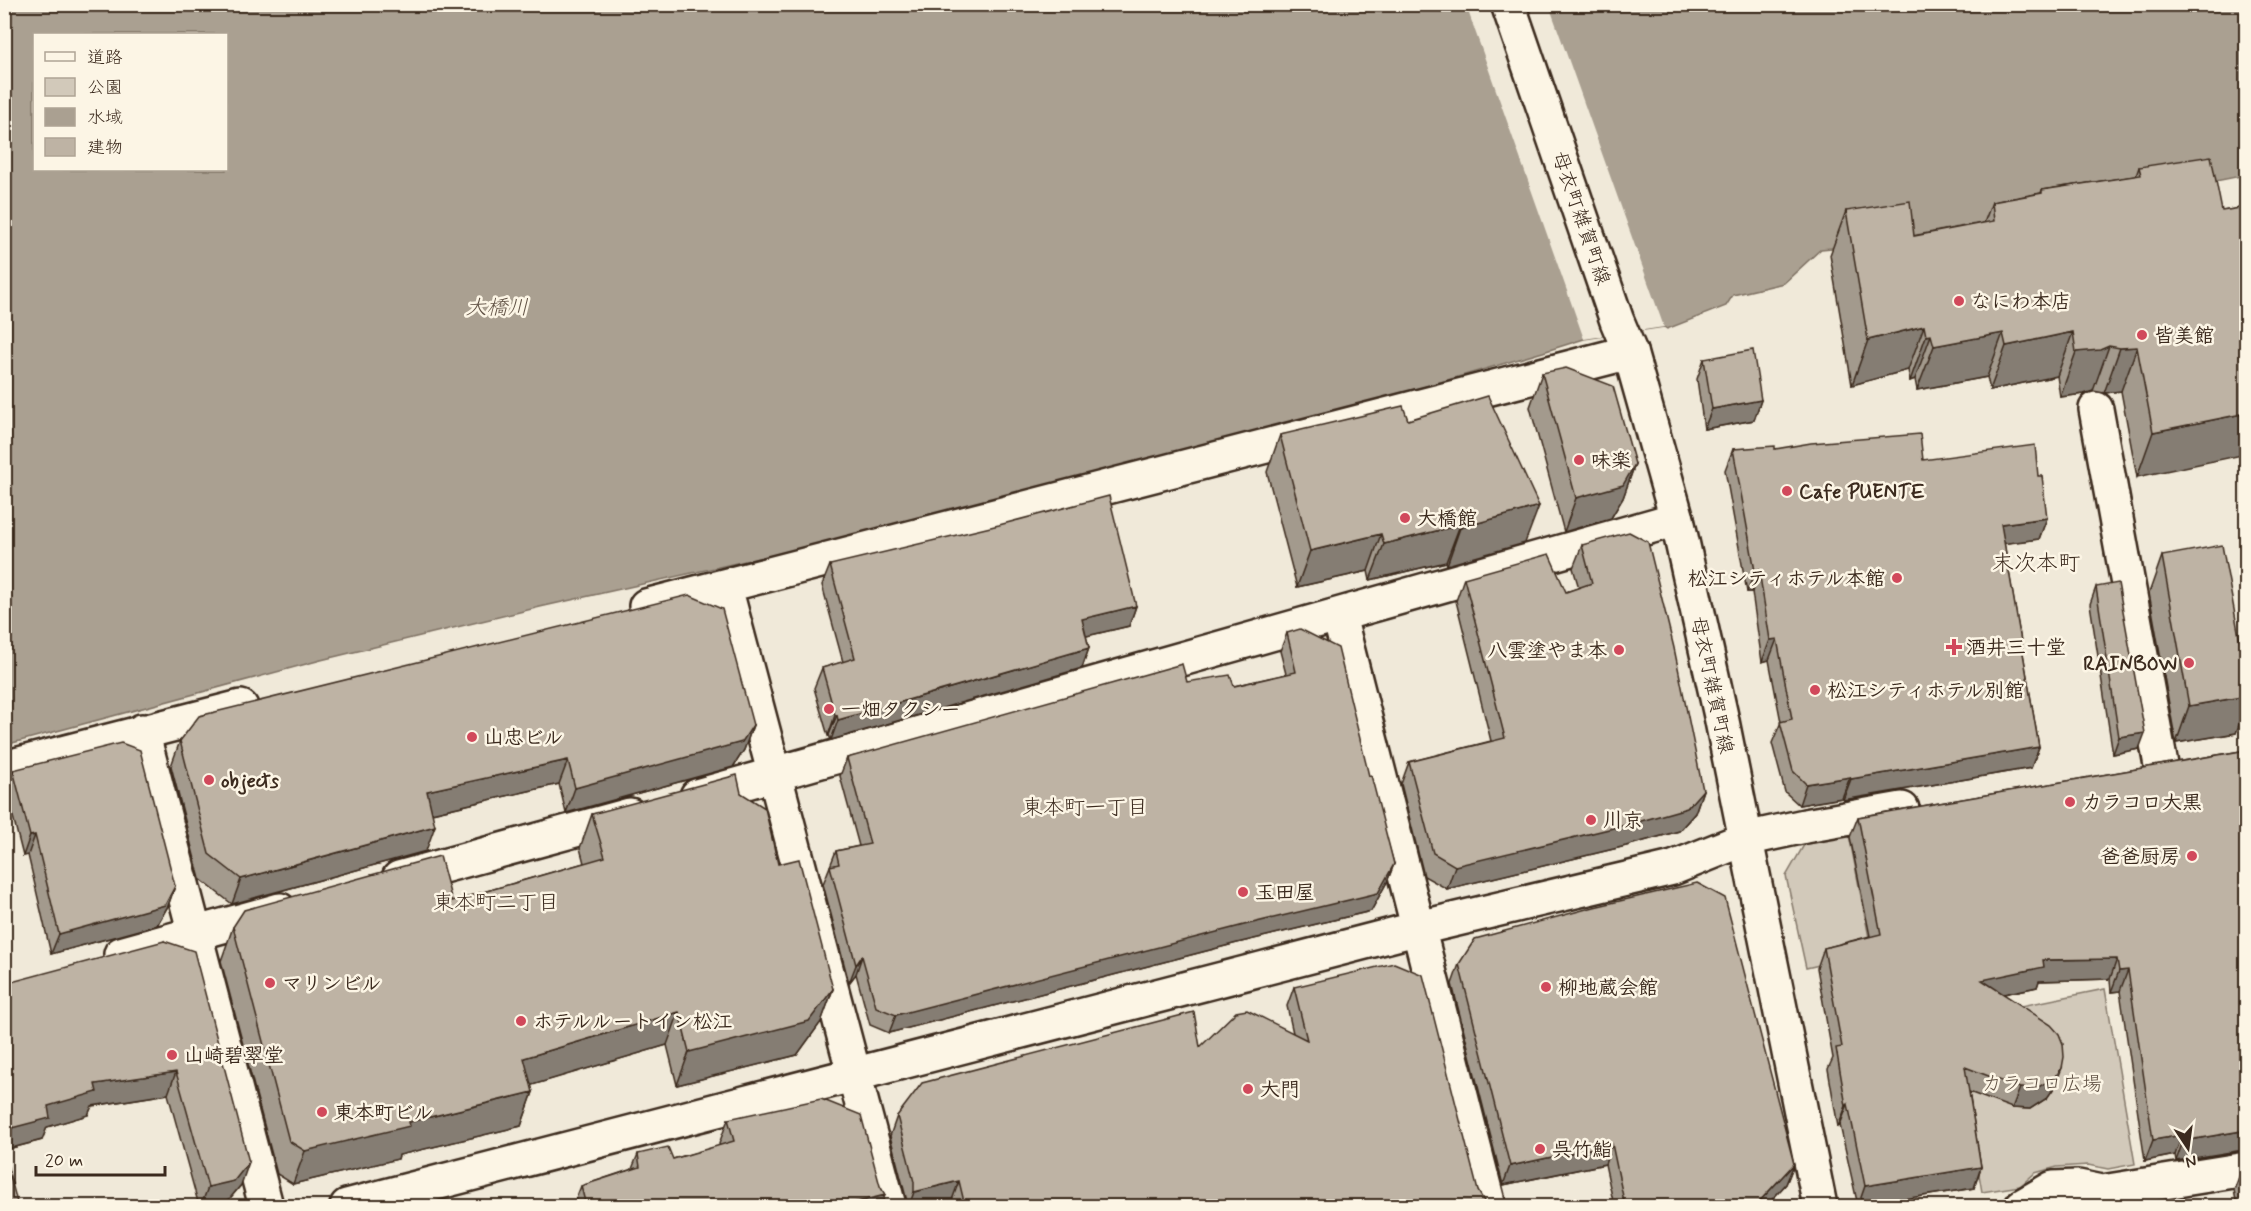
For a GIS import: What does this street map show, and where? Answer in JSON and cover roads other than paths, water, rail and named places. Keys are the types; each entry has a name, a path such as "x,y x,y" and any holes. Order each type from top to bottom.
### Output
{"street":[{"name":"母衣町雑賀町線","path":"1508,4 1617,321 1630,352 1677,519 1820,1206"},
{"path":"622,612 1630,352"},
{"path":"2096,409 2161,765"},
{"path":"366,887 775,775 1677,519"},
{"path":"725,587 889,1206"},
{"path":"1339,616 1489,1206"},
{"path":"4,768 268,700"},
{"path":"142,731 266,1206"},
{"path":"2128,771 2193,759"},
{"path":"347,1206 1419,928 1673,868 1745,839 1805,826 1935,804"},
{"path":"94,961 309,903"},
{"path":"2022,1206 2053,1188 2078,1187 2102,1192 2247,1169"}],"water":[{"name":"大橋川","path":"5,5 2246,5 2246,175 2106,203 1864,245 1821,249 1784,283 1733,295 1726,306 1667,329 1664,327 1584,339 1389,397 1109,471 777,554 540,607 321,660 5,745"}],"place":[{"name":"なにわ本店","path":"1959,301"},
{"name":"皆美館","path":"2142,335"},
{"name":"味楽","path":"1579,460"},
{"name":"Cafe PUENTE","path":"1787,491"},
{"name":"大橋館","path":"1405,518"},
{"name":"松江シティホテル本館","path":"1897,578"},
{"name":"酒井三十堂","path":"1954,647"},
{"name":"八雲塗やま本","path":"1619,650"},
{"name":"RAINBOW","path":"2189,663"},
{"name":"松江シティホテル別館","path":"1815,690"},
{"name":"一畑タクシー","path":"829,709"},
{"name":"山忠ビル","path":"472,737"},
{"name":"objects","path":"209,780"},
{"name":"カラコロ大黒","path":"2070,802"},
{"name":"川京","path":"1591,820"},
{"name":"爸爸厨房","path":"2192,856"},
{"name":"玉田屋","path":"1243,892"},
{"name":"マリンビル","path":"270,983"},
{"name":"柳地蔵会館","path":"1546,987"},
{"name":"ホテルルートイン松江","path":"521,1021"},
{"name":"山崎碧翠堂","path":"172,1055"},
{"name":"大門","path":"1248,1089"},
{"name":"東本町ビル","path":"322,1112"},
{"name":"呉竹鮨","path":"1540,1149"}],"district":[{"name":"末次本町","path":"2036,562"},
{"name":"東本町一丁目","path":"1085,807"},
{"name":"東本町二丁目","path":"496,902"}],"park label":[{"name":"カラコロ広場","path":"2042,1083"}]}
